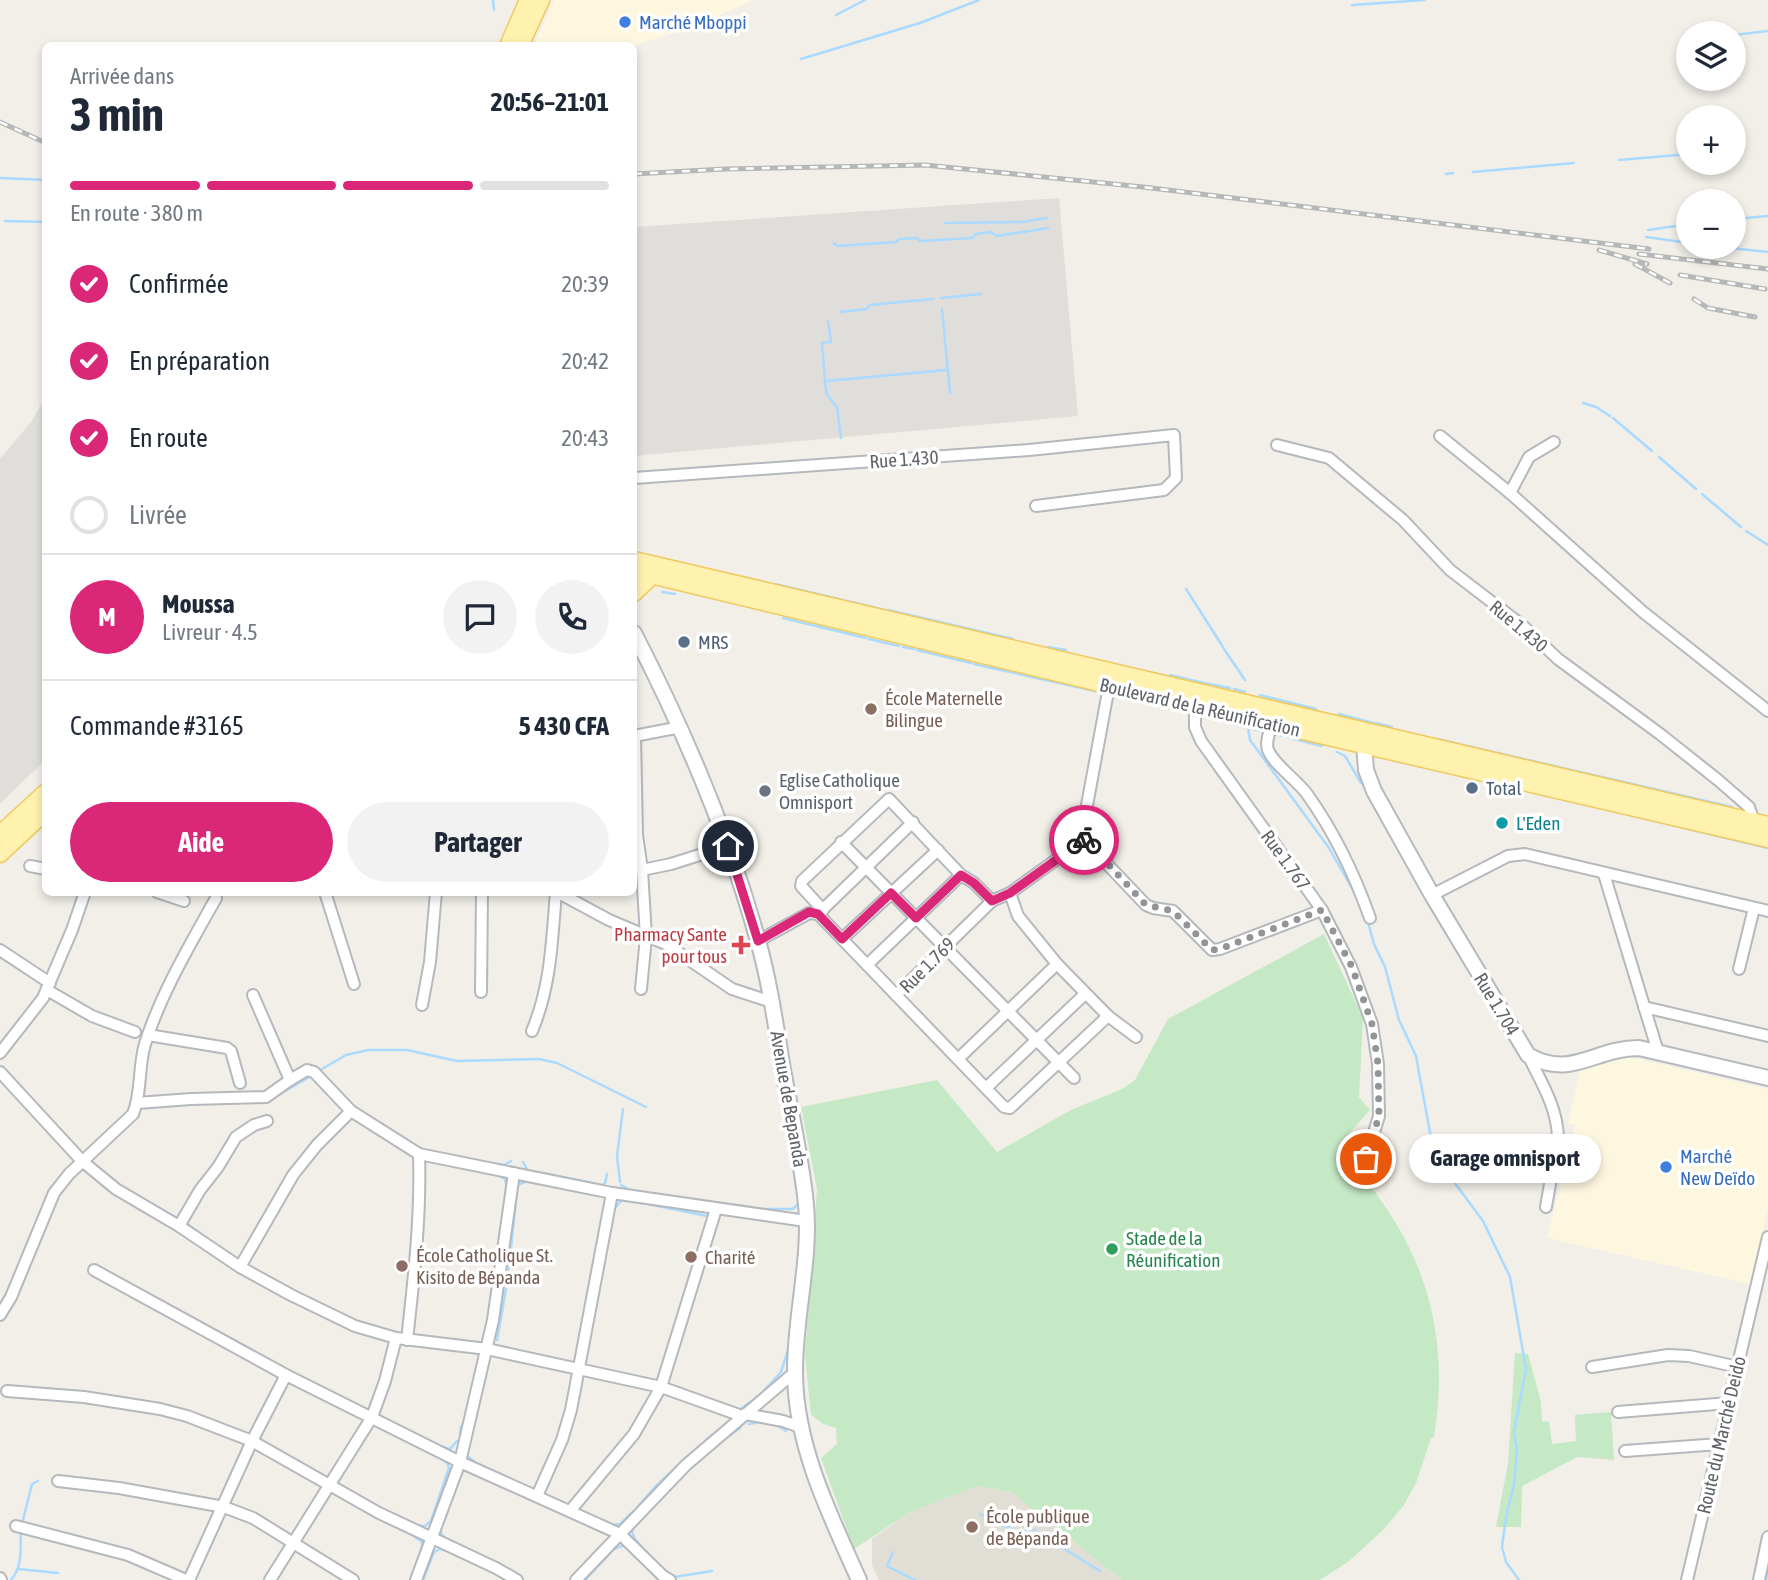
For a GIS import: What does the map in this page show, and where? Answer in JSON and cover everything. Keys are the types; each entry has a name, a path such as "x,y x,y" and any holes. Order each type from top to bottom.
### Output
{"main road":[{"path":"510,42 528,0"},
{"path":"522,42 541,0"},
{"path":"637,560 1110,679"},
{"name":"Boulevard de la Réunification","path":"637,572 1196,699 1272,723 1366,737 1768,839"},
{"path":"637,590 653,576"},
{"name":"Avenue de Bepanda","path":"637,639 681,727 728,846 758,941 772,1002 803,1179 806,1221 794,1372 800,1427 823,1497 859,1580"},
{"path":"1196,699 1761,823"},
{"name":"Rue 1.704","path":"1366,737 1369,780 1432,895 1528,1055 1545,1064 1565,1066 1622,1048 1639,1048 1768,1078"},
{"path":"0,834 42,796"},
{"path":"0,854 42,815"}],"street":[{"name":"Rue 1.430","path":"637,478 1029,450 1174,435 1177,478 1164,490 1036,506"},
{"path":"1440,436 1510,493 1643,612 1768,711"},
{"path":"1510,493 1529,457 1554,442"},
{"name":"Rue 1.430","path":"1277,445 1329,458 1403,520 1450,570 1522,626 1558,659 1660,734 1739,798 1761,823"},
{"path":"1110,679 1085,816 1085,839 1146,905 1173,911 1212,950 1322,910"},
{"name":"Rue 1.767","path":"1196,699 1195,727 1201,741 1322,910 1352,967 1372,1024 1378,1064 1379,1116 1366,1159"},
{"path":"1272,723 1267,740 1268,750 1305,791 1333,832 1345,854 1370,918"},
{"path":"637,735 681,727"},
{"path":"896,995 842,939 801,883 841,842 889,799 961,875 974,883 992,901"},
{"path":"758,941 809,912 820,912 912,822"},
{"path":"637,830 646,937 641,989"},
{"name":"Rue 1.769","path":"1059,1063 1010,1108 1004,1107 896,995 992,901 1010,893 1085,839"},
{"path":"841,842 1074,1079"},
{"path":"642,870 728,846"},
{"path":"842,939 938,850"},
{"path":"1432,895 1508,856 1517,854 1768,911"},
{"path":"30,866 42,868"},
{"path":"1604,874 1658,1052"},
{"path":"867,965 961,875"},
{"path":"1010,893 1018,916 1057,964 1108,1016 1136,1037"},
{"path":"0,1053 28,1020 48,986 83,896"},
{"path":"169,896 184,901"},
{"path":"326,896 354,984"},
{"path":"422,1005 430,962 436,896"},
{"path":"481,992 482,896"},
{"path":"532,1031 547,987 556,896"},
{"path":"564,896 675,950 732,989 772,1002"},
{"path":"0,1315 54,1193 82,1161 133,1114 148,1035 174,975 216,898"},
{"path":"1740,970 1754,908"},
{"path":"0,950 92,1016 135,1032"},
{"path":"958,1059 1057,964"},
{"path":"986,1088 1085,994"},
{"path":"253,995 290,1080"},
{"path":"1644,1007 1768,1036"},
{"path":"1059,1063 1108,1016"},
{"path":"148,1035 228,1048 240,1083"},
{"path":"1528,1055 1554,1111 1558,1126 1546,1207"},
{"path":"137,1103 266,1097 290,1080 311,1070 351,1111 419,1154 612,1193 806,1221"},
{"path":"0,1072 82,1161 116,1189 179,1226 240,1267 355,1326 402,1339 486,1349 662,1387 743,1415 783,1421 800,1427"},
{"path":"240,1267 293,1175 317,1145 351,1111"},
{"path":"179,1226 236,1137 254,1125 267,1121"},
{"path":"270,1580 372,1417 402,1339 419,1241 419,1154"},
{"path":"416,1580 460,1462 499,1281 514,1173"},
{"path":"537,1496 562,1440 579,1369 612,1193"},
{"path":"570,1511 634,1434 662,1387 716,1209"},
{"name":"Route du Marché Deido","path":"1687,1580 1768,1237"},
{"path":"94,1269 286,1375 460,1462 620,1534 663,1577 670,1580"},
{"path":"1756,1290 1768,1294"},
{"path":"1592,1367 1668,1355 1700,1358 1738,1367"},
{"path":"576,1580 686,1465 794,1372"},
{"path":"16,1526 128,1555 188,1580 224,1507 252,1441 286,1375"},
{"path":"6,1391 84,1397 187,1416 252,1441 379,1513 517,1580"},
{"path":"1618,1412 1729,1403"},
{"path":"1625,1451 1719,1444"},
{"path":"58,1481 119,1488 224,1507 253,1517 353,1580"},
{"path":"1762,1578 1768,1538"}],"shaded area":[{"name":"Marché Mboppi","path":"554,0 753,0 698,25 637,45 637,42 535,42"},
{"path":"1059,198 1078,416 637,456 637,227"},
{"path":"42,403 42,763 0,804 0,459 31,422"},
{"name":"Marché New Deïdo","path":"1625,1056 1768,1089 1768,1209 1750,1284 1547,1238 1575,1125 1568,1124 1580,1069"},
{"name":"École publique de Bépanda","path":"977,1486 1011,1492 1122,1580 879,1580 872,1565 872,1539 910,1512"}],"green space":[{"name":"Stade de la Réunification","path":"1324,934 1363,1018 1359,1097 1370,1110 1338,1146 1343,1150 1340,1154 1382,1202 1414,1257 1425,1286 1437,1344 1439,1375 1434,1437 1431,1438 1416,1483 1404,1505 1383,1530 1349,1561 1320,1580 1122,1580 1011,1492 977,1486 910,1512 854,1549 821,1458 837,1444 836,1428 823,1424 811,1415 805,1355 817,1189 801,1107 937,1080 997,1152 1071,1110 1122,1089 1135,1080 1168,1019"},
{"path":"1515,1353 1528,1354 1541,1402 1542,1421 1549,1422 1552,1444 1576,1441 1575,1415 1611,1412 1614,1460 1577,1457 1522,1486 1521,1527 1496,1527 1508,1463"}],"waterway":[{"path":"493,0 494,10"},
{"path":"836,15 865,0"},
{"path":"801,59 920,23 979,0"},
{"path":"1352,5 1425,0"},
{"path":"1746,34 1768,31"},
{"path":"1619,160 1676,155"},
{"path":"1473,172 1574,163"},
{"path":"1446,174 1453,173"},
{"path":"0,178 42,180"},
{"path":"1746,218 1768,216"},
{"path":"945,223 1021,222 1047,218"},
{"path":"5,221 42,222"},
{"path":"1648,230 1676,226"},
{"path":"834,243 837,246 896,242 899,239 917,238 920,241 973,238 975,234 992,232 996,236 1048,228"},
{"path":"1646,237 1676,241"},
{"path":"1746,250 1768,252"},
{"path":"941,298 981,294"},
{"path":"840,312 867,309 869,305 933,299"},
{"path":"942,309 950,393"},
{"path":"825,381 822,343 831,342 828,321"},
{"path":"826,381 946,370"},
{"path":"825,383 827,395 837,407 841,438"},
{"path":"1583,403 1610,416"},
{"path":"1613,418 1652,451"},
{"path":"1659,457 1696,489"},
{"path":"1702,494 1741,527"},
{"path":"1746,531 1768,545"},
{"path":"775,584 885,610"},
{"path":"1186,589 1223,647"},
{"path":"662,592 675,594"},
{"path":"888,610 1013,639"},
{"path":"783,618 866,638"},
{"path":"869,639 899,646"},
{"path":"903,647 914,649"},
{"path":"1048,647 1066,650"},
{"path":"1224,649 1245,680"},
{"path":"917,650 971,663"},
{"path":"974,664 1104,693"},
{"path":"1170,675 1208,684"},
{"path":"1209,684 1230,688"},
{"path":"1234,689 1245,692"},
{"path":"1260,695 1316,709"},
{"path":"1339,714 1373,723"},
{"path":"1203,716 1245,727"},
{"path":"1375,723 1392,727"},
{"path":"1248,727 1250,740 1329,848 1357,897"},
{"path":"1252,729 1267,732"},
{"path":"1273,734 1291,737"},
{"path":"1294,739 1322,746"},
{"path":"1437,739 1732,807"},
{"path":"1337,752 1345,756 1361,783"},
{"path":"1618,812 1768,848"},
{"path":"1368,922 1374,944 1385,967 1399,1020 1416,1056 1433,1149 1440,1163 1483,1221 1510,1277 1526,1369 1514,1432 1517,1452 1514,1485 1502,1547 1506,1562 1519,1580"},
{"path":"317,1072 346,1055 368,1050 407,1050 457,1061 539,1059 557,1063 646,1107"},
{"path":"275,1097 311,1076"},
{"path":"620,1182 617,1156 623,1109"},
{"path":"496,1164 504,1165 511,1161"},
{"path":"523,1162 528,1171 539,1173"},
{"path":"543,1173 602,1185 607,1174"},
{"path":"497,1175 505,1179 507,1187"},
{"path":"520,1184 527,1181"},
{"path":"621,1185 628,1189"},
{"path":"507,1286 517,1190"},
{"path":"143,1199 180,1220"},
{"path":"616,1207 626,1200"},
{"path":"632,1201 641,1203"},
{"path":"759,1209 793,1209 799,1203"},
{"path":"648,1204 707,1216"},
{"path":"186,1223 212,1242"},
{"path":"497,1340 506,1289"},
{"path":"761,1394 781,1372 789,1347"},
{"path":"739,1410 756,1398"},
{"path":"749,1424 760,1422"},
{"path":"777,1425 786,1431"},
{"path":"460,1433 461,1426"},
{"path":"720,1442 740,1428"},
{"path":"706,1440 720,1429"},
{"path":"442,1447 450,1449 457,1441"},
{"path":"466,1455 476,1463"},
{"path":"635,1510 689,1455"},
{"path":"419,1526 425,1526 431,1521 449,1468 441,1458"},
{"path":"22,1524 32,1484 38,1481"},
{"path":"604,1521 612,1525 620,1524 634,1511"},
{"path":"980,1514 996,1522"},
{"path":"1000,1524 1017,1532 1032,1529"},
{"path":"634,1526 632,1532 635,1539"},
{"path":"440,1529 448,1540"},
{"path":"1034,1530 1100,1571"},
{"path":"11,1580 19,1563 21,1531"},
{"path":"411,1534 422,1542 422,1549"},
{"path":"636,1540 645,1551"},
{"path":"585,1580 614,1549 622,1546"},
{"path":"423,1580 434,1552 440,1549 448,1551"},
{"path":"893,1552 887,1566 915,1580"},
{"path":"1766,1580 1768,1568"},
{"path":"18,1569 58,1573"},
{"path":"674,1577 712,1571"}],"railway":[{"path":"0,122 42,141"},
{"path":"637,174 724,169 925,165 1143,187 1649,249"},
{"path":"1599,250 1647,264"},
{"path":"1639,254 1768,269"},
{"path":"1635,264 1670,283"},
{"path":"1680,275 1765,289"},
{"path":"1694,299 1708,308 1755,317"}],"way so far":[{"path":"1084,840 1146,905 1179,915 1212,950 1322,910 1352,967 1372,1024 1378,1064 1379,1116 1366,1159"}],"place":[{"name":"Marché Mboppi","path":"625,22"},
{"name":"MRS","path":"684,642"},
{"name":"École Maternelle Bilingue","path":"871,709"},
{"name":"Total","path":"1472,788"},
{"name":"Eglise Catholique Omnisport","path":"765,791"},
{"name":"L'Eden","path":"1502,823"},
{"name":"Pharmacy Sante pour tous","path":"741,945"},
{"name":"Garage omnisport","path":"1366,1159"},
{"name":"Marché New Deïdo","path":"1666,1167"},
{"name":"Stade de la Réunification","path":"1112,1249"},
{"name":"Charité","path":"691,1257"},
{"name":"École Catholique St. Kisito de Bépanda","path":"402,1266"},
{"name":"École publique de Bépanda","path":"972,1527"}],"route":[{"path":"728,846 758,941 809,912 818,914 842,939 891,893 916,918 961,875 974,883 992,901 1010,893 1084,840"}]}
